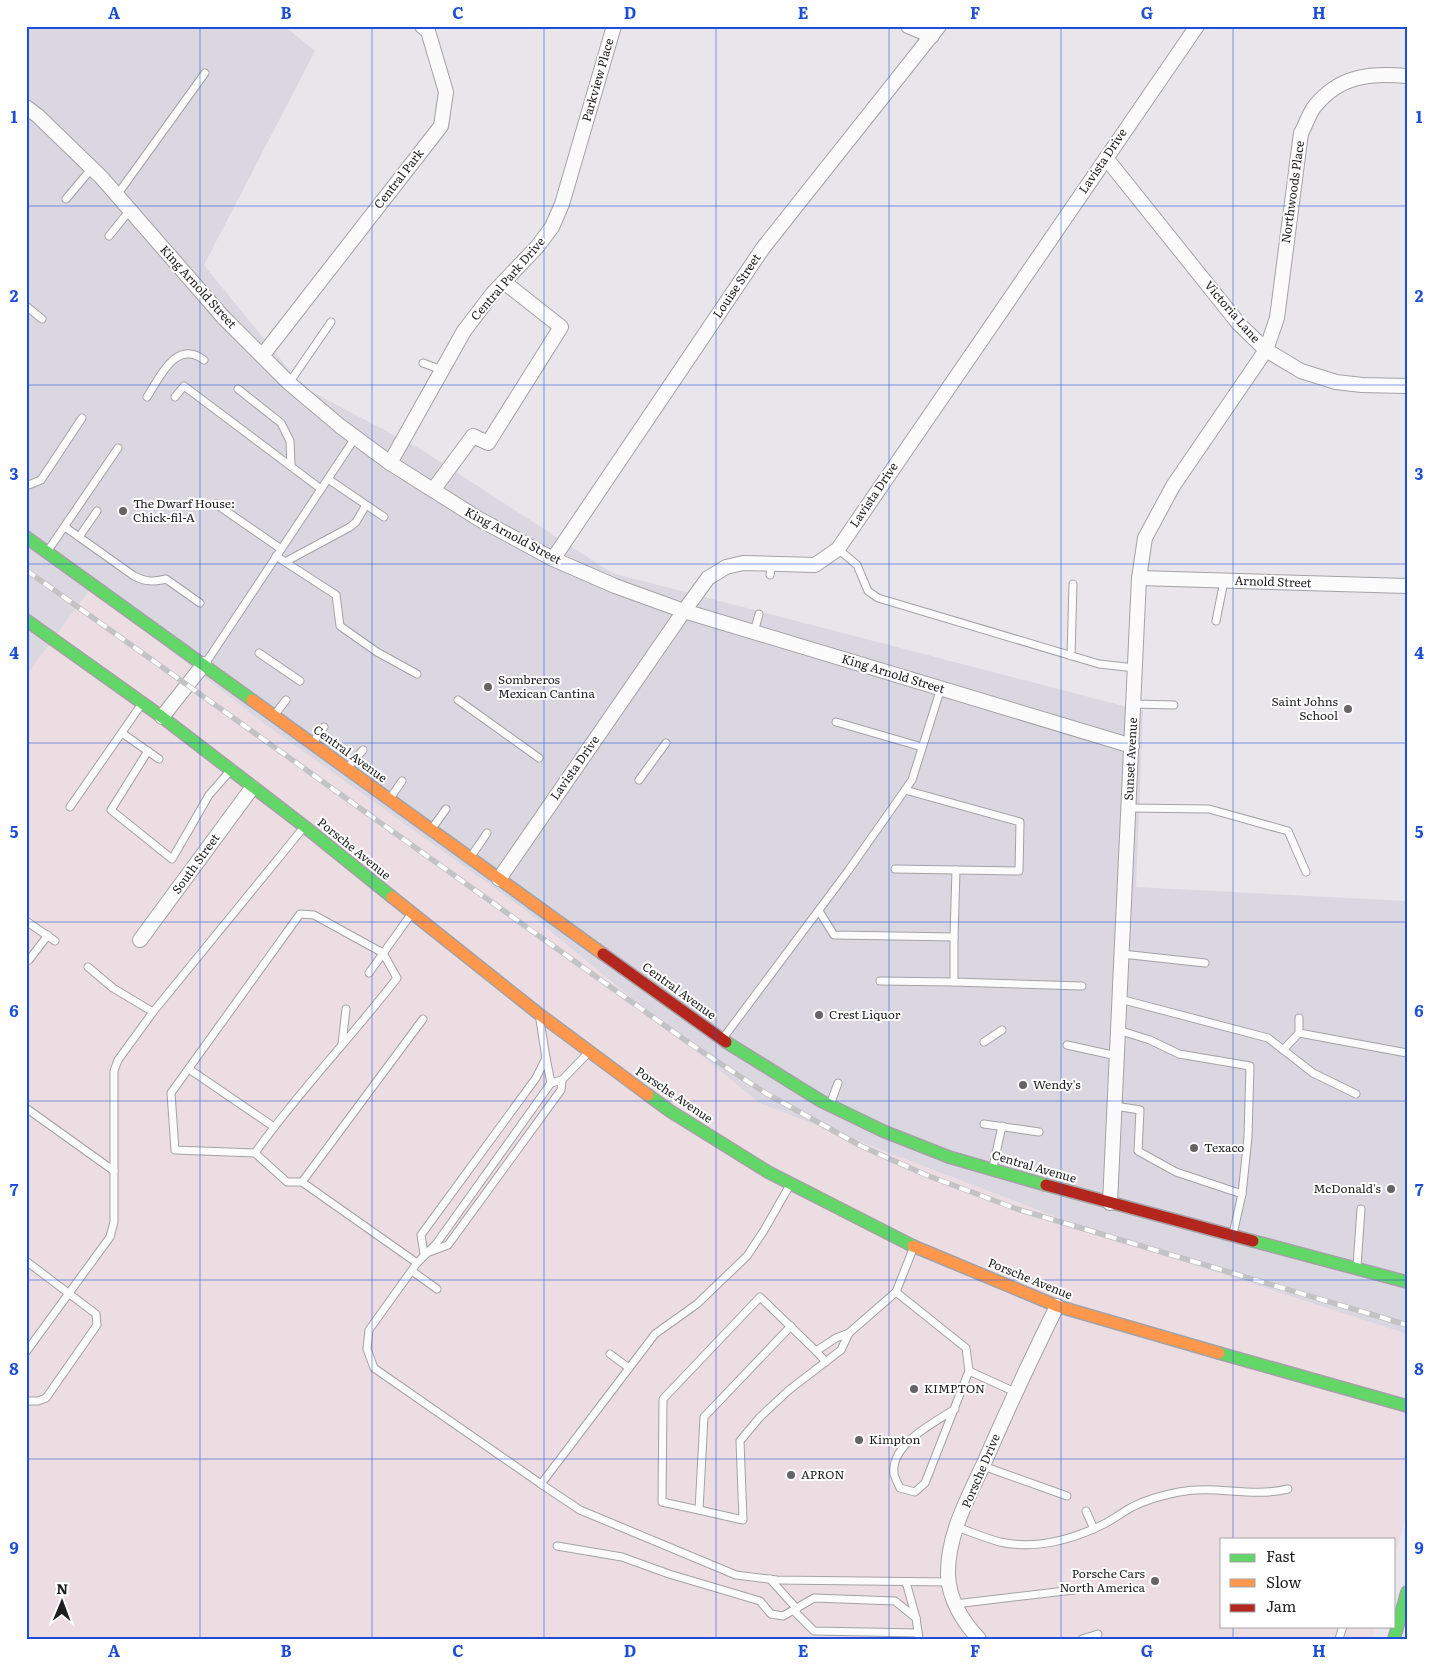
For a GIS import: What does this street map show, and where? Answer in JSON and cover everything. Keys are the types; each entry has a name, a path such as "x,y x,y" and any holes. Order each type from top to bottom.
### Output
{"main road":[{"name":"Central Avenue","path":"26,537 722,1039 830,1105 883,1131 936,1152 993,1170 1407,1282"},
{"name":"Porsche Avenue","path":"26,620 162,717 252,788 304,826 589,1052 670,1112 768,1172 914,1247 1057,1306 1407,1406"},
{"path":"1394,1639 1407,1592"}],"street":[{"name":"Central Park","path":"262,356 441,126 446,92 428,31 422,26"},
{"name":"Parkview Place","path":"565,195 614,26"},
{"path":"908,26 936,31"},
{"name":"Lavista Drive","path":"499,878 708,578 726,567 743,563 771,569 815,565 838,549 1196,26"},
{"name":"Louise Street","path":"553,559 763,248 936,31"},
{"name":"Northwoods Place","path":"1266,350 1276,318 1301,133 1315,106 1337,86 1358,77 1380,74 1407,76"},
{"name":"King Arnold Street","path":"26,107 38,116 92,168 223,317 289,383 356,438 390,463 479,520 553,559 614,586 684,611 1132,746"},
{"name":"Victoria Lane","path":"1106,158 1239,324 1266,350 1300,371 1336,382 1362,386 1407,386"},
{"name":"Central Park Drive","path":"390,463 464,331 493,293 537,247 552,227 565,195"},
{"path":"433,490 473,436 488,443 561,327 504,282"},
{"name":"Sunset Avenue","path":"1110,1203 1139,578 1145,538 1173,486 1266,350"},
{"name":"Arnold Street","path":"1139,578 1407,586"},
{"path":"162,717 204,664"},
{"name":"South Street","path":"140,940 252,788"},
{"name":"Porsche Drive","path":"979,1639 967,1626 955,1604 949,1582 949,1555 957,1527 1015,1392 1057,1306"}],"lane":[{"path":"117,195 205,73"},
{"path":"66,199 92,168"},
{"path":"109,236 130,210"},
{"path":"26,306 42,319"},
{"path":"289,383 332,322"},
{"path":"147,397 163,372 175,358 185,353 196,354 204,360"},
{"path":"423,363 442,370"},
{"path":"175,397 184,386 321,490"},
{"path":"238,389 281,424 290,441 291,466"},
{"path":"26,486 41,480 82,418"},
{"path":"204,664 356,438"},
{"path":"47,552 118,448"},
{"path":"328,479 384,517"},
{"path":"216,504 281,549"},
{"path":"285,562 350,527 356,522 366,505"},
{"path":"79,537 97,511"},
{"path":"65,526 134,576 144,581 153,582 166,579 200,603"},
{"path":"838,549 857,565 868,591 878,598 1099,664 1135,668"},
{"path":"276,556 336,595 340,626 377,652 417,674"},
{"path":"1216,621 1224,581"},
{"path":"1071,656 1073,584"},
{"path":"754,632 759,614"},
{"path":"259,653 300,681"},
{"path":"722,1039 819,911 912,780 941,688"},
{"path":"274,715 286,700"},
{"path":"458,700 540,758"},
{"path":"70,807 142,703"},
{"path":"1133,704 1174,705"},
{"path":"836,722 922,747"},
{"path":"312,743 324,727"},
{"path":"122,732 159,759"},
{"path":"639,780 666,742"},
{"path":"347,768 363,750"},
{"path":"148,751 111,810 172,859 209,795 230,771"},
{"path":"390,799 402,782"},
{"path":"895,869 1019,871 1020,822 904,790"},
{"path":"1128,808 1209,809 1288,831 1306,872"},
{"path":"432,830 446,809"},
{"path":"26,1352 110,1237 114,1222 114,1071 118,1060 153,1012 304,826"},
{"path":"470,857 487,833"},
{"path":"954,982 956,870"},
{"path":"819,911 834,935 954,938"},
{"path":"369,973 412,913"},
{"path":"255,1154 274,1127 397,978 383,953 314,915 300,914 171,1093 175,1150 255,1154 287,1182 302,1182 417,1263"},
{"path":"26,921 55,941"},
{"path":"27,960 48,935"},
{"path":"1122,954 1205,962"},
{"path":"88,967 113,988 153,1012"},
{"path":"880,981 1082,986"},
{"path":"1120,999 1268,1038 1313,1073 1356,1094"},
{"path":"342,1044 346,1009"},
{"path":"539,1014 551,1083"},
{"path":"1283,1050 1299,1033 1300,1018"},
{"path":"302,1182 422,1019"},
{"path":"984,1042 1002,1030"},
{"path":"1118,1030 1150,1040 1179,1054 1250,1066 1248,1137 1242,1194 1233,1236"},
{"path":"1299,1033 1407,1053"},
{"path":"1068,1045 1117,1056"},
{"path":"589,1052 562,1080 551,1083 436,1244 424,1254 369,1330 367,1349 374,1368 580,1510 736,1575 770,1579 949,1582"},
{"path":"424,1254 421,1235 536,1078 546,1058"},
{"path":"189,1069 274,1127"},
{"path":"424,1254 448,1245 561,1090 562,1080"},
{"path":"830,1105 838,1082"},
{"path":"1115,1106 1140,1110 1138,1151 1176,1172 1242,1194"},
{"path":"26,1108 114,1171"},
{"path":"984,1124 1039,1132"},
{"path":"993,1170 1002,1126"},
{"path":"541,1484 655,1334 697,1304 747,1256 790,1184"},
{"path":"1357,1268 1360,1209"},
{"path":"816,1351 836,1338 849,1333 896,1292 914,1247"},
{"path":"26,1261 96,1314 97,1325 46,1398 38,1401 26,1401"},
{"path":"412,1271 437,1289"},
{"path":"896,1292 966,1348 969,1371 955,1409 925,1482 915,1492 900,1488 894,1474 896,1456 907,1441 955,1409"},
{"path":"826,1362 760,1297 663,1399 662,1502 743,1520 740,1441 760,1417 789,1390 826,1362 841,1350 849,1333"},
{"path":"699,1510 704,1417 791,1326"},
{"path":"610,1354 629,1368"},
{"path":"969,1371 1015,1392"},
{"path":"983,1466 1067,1496"},
{"path":"957,1527 1001,1542 1024,1545 1047,1543 1094,1529 1134,1506 1165,1495 1195,1490 1224,1490 1255,1494 1288,1489"},
{"path":"1086,1511 1094,1529"},
{"path":"558,1546 622,1557 669,1574 760,1601 766,1610 777,1616 783,1616 814,1598 895,1601 916,1618"},
{"path":"770,1579 814,1630 918,1636"},
{"path":"906,1582 916,1618 918,1636"},
{"path":"955,1604 1074,1590"},
{"path":"1082,1639 1098,1634"},
{"path":"910,1639 918,1636"}],"shaded area":[{"path":"26,26 284,26 315,51 204,265 303,387 422,450 612,573 1143,711 1136,887 1407,901 1407,1334 1110,1238 759,1103 522,908 263,723 91,589 26,676"},
{"path":"90,589 263,723 522,908 759,1103 1110,1238 1407,1334 1407,1512 1396,1552 1396,1538 1220,1538 1220,1628 1376,1628 1373,1639 26,1639 26,676"}],"railway":[{"path":"26,570 692,1045 767,1094 861,1146 926,1175 1017,1209 1407,1325"}],"traffic: fast":[{"path":"26,537 252,700"},
{"path":"26,620 162,717 304,826 392,897"},
{"path":"726,1042 821,1101 883,1131 949,1157 1046,1185"},
{"path":"648,1095 670,1111 768,1172 913,1246"},
{"path":"1253,1241 1407,1282"},
{"path":"1219,1353 1407,1406"},
{"path":"1394,1639 1407,1592"}],"traffic: slow":[{"path":"252,700 603,954"},
{"path":"392,897 539,1014 648,1095"},
{"path":"913,1246 1057,1306 1219,1353"}],"traffic: jam":[{"path":"603,954 726,1042"},
{"path":"1046,1185 1253,1241"}],"place":[{"name":"The Dwarf House: Chick-fil-A","path":"123,511"},
{"name":"Sombreros Mexican Cantina","path":"488,687"},
{"name":"Saint Johns School","path":"1348,709"},
{"name":"Crest Liquor","path":"819,1015"},
{"name":"Wendy's","path":"1023,1085"},
{"name":"Texaco","path":"1194,1148"},
{"name":"McDonald's","path":"1391,1189"},
{"name":"KIMPTON","path":"914,1389"},
{"name":"Kimpton","path":"859,1440"},
{"name":"APRON","path":"791,1475"},
{"name":"Porsche Cars North America","path":"1155,1581"}]}
